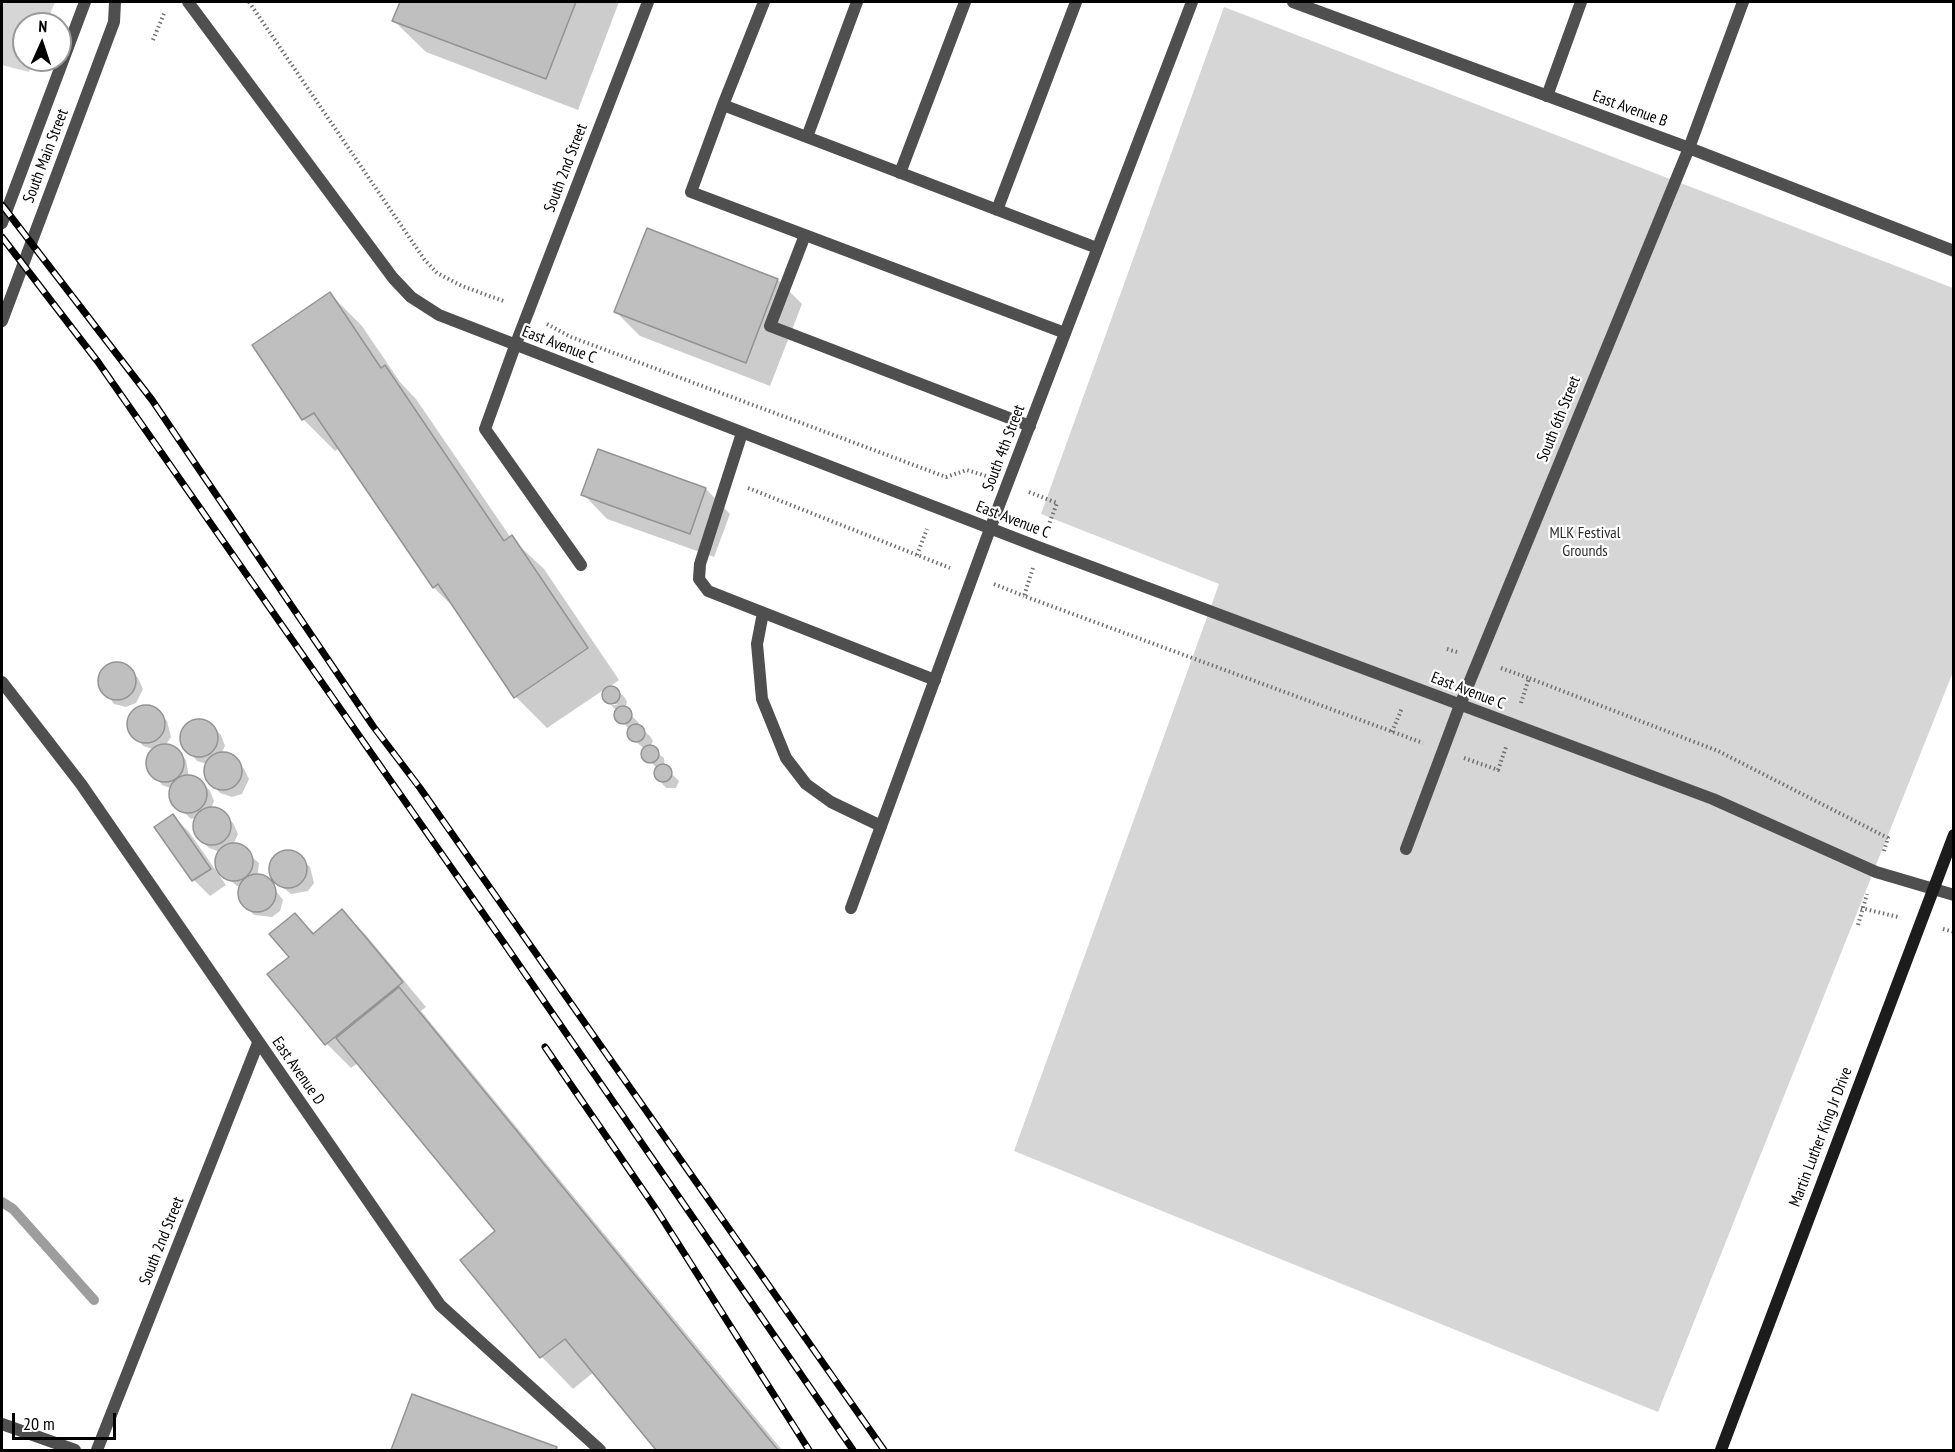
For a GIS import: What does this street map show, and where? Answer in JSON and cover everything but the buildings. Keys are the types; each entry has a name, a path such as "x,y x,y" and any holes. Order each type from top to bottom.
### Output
{"main road":[{"name":"Martin Luther King Jr Drive","path":"1724,1450 1953,835"}],"street":[{"name":"South Main Street","path":"2,223 86,2"},
{"name":"South Main Street","path":"2,321 114,22 115,2"},
{"name":"East Avenue C","path":"188,2 393,278 411,297 439,315 990,529 1713,800 1876,872 1934,887 1953,895"},
{"name":"South 2nd Street","path":"581,565 484,429 648,2"},
{"path":"764,2 691,192 1065,333"},
{"path":"807,137 857,2"},
{"path":"900,173 965,2"},
{"path":"997,210 1076,2"},
{"name":"South 4th Street","path":"851,908 990,529 1192,2"},
{"name":"East Avenue B","path":"1293,2 1689,148 1953,251"},
{"path":"1547,96 1581,2"},
{"name":"South 6th Street","path":"1406,849 1460,705 1689,148 1743,2"},
{"path":"723,105 1097,248"},
{"path":"806,235 770,326 1030,426"},
{"path":"742,433 700,564 699,579 708,591 935,680"},
{"path":"764,613 757,644 762,699 786,758 806,784 831,802 881,826"},
{"name":"East Avenue D","path":"2,682 81,784 440,1305 600,1450"},
{"name":"South 2nd Street","path":"97,1450 258,1043"},
{"path":"2,1424 75,1450"}],"path":[{"path":"153,40 169,2"},
{"path":"249,2 424,259 437,273 462,286 491,295"},
{"path":"571,337 946,477 967,470"},
{"path":"728,480 928,559"},
{"path":"1047,499 1057,502 1051,518"},
{"path":"917,555 920,547"},
{"path":"1024,596 1030,577"},
{"path":"1012,591 1410,739"},
{"path":"1510,671 1718,751 1888,838 1885,847"},
{"path":"1523,696 1529,678"},
{"path":"1392,732 1399,714"},
{"path":"1481,764 1498,770 1503,755"},
{"path":"1858,925 1861,908"}],"green space":[{"path":"2,2 55,2 51,12 12,12 12,68 2,65"},
{"name":"MLK Festival Grounds","path":"1224,7 1953,288 1953,672 1658,1412 1014,1151 1219,584 1041,514"}],"waterway":[{"path":"2,1202 13,1209 94,1300"}],"railway":[{"path":"2,205 152,400 373,726 420,788 884,1450"},
{"path":"2,237 98,362 506,946 853,1450"},
{"path":"545,1047 658,1212 809,1450"}]}
